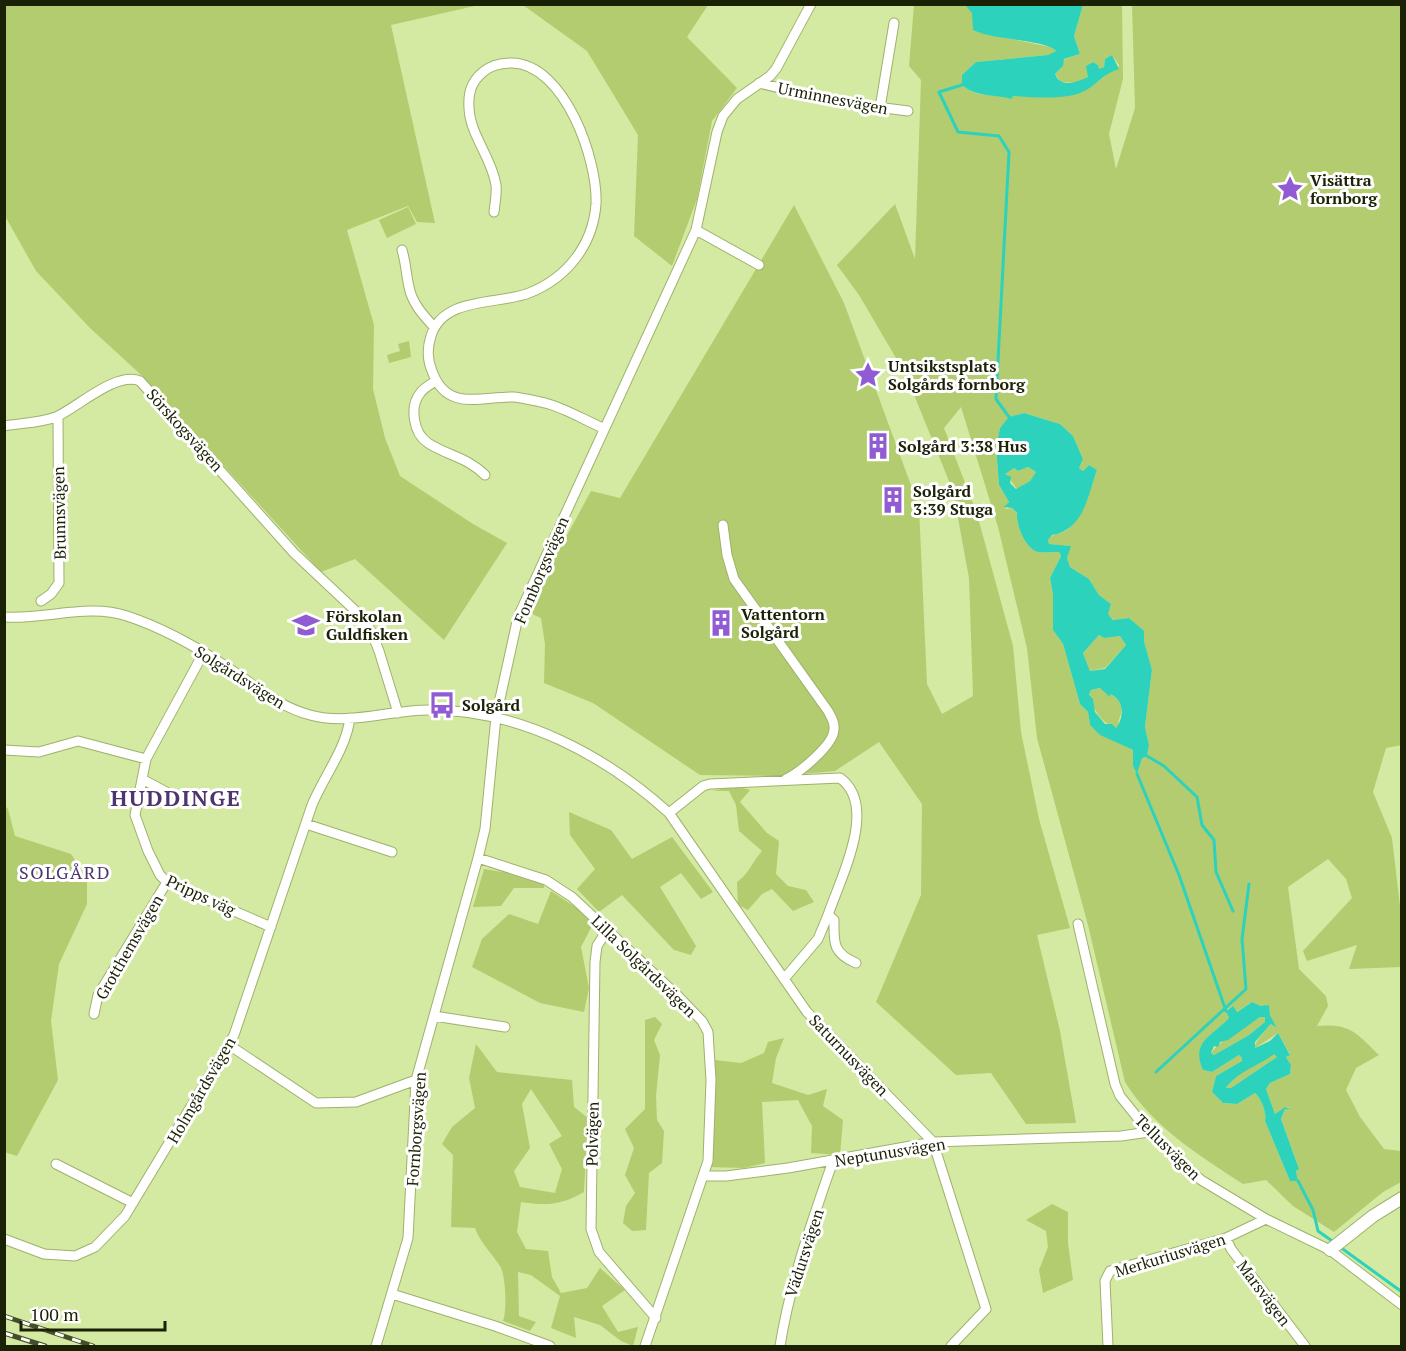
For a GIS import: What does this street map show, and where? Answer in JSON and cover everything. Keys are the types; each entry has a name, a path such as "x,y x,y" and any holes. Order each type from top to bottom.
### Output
{"street":[{"name":"Fornborgsvägen","path":"376,1347 408,1239 416,1080 478,858 484,829 496,717 518,617 696,230 717,132 723,116 737,99 776,69 811,4"},
{"path":"880,108 894,23"},
{"path":"494,212 496,184 472,124 469,111 470,89 473,81 489,68 518,63 529,67 548,81 575,118 589,154 595,186 595,217 591,231 575,260 556,279 513,298 466,306 445,316 434,327 428,353 436,381 453,396 468,401 513,397 547,404 603,428"},
{"name":"Urminnesvägen","path":"759,83 838,102 908,111"},
{"path":"696,230 759,265"},
{"path":"402,250 407,268 408,287 417,307 434,327"},
{"name":"Sörskogsvägen","path":"4,426 58,416 116,382 130,378 140,381 280,537 361,616 371,630 398,713"},
{"path":"436,381 421,392 417,399 414,419 417,429 427,442 472,462 485,475"},
{"name":"Brunnsvägen","path":"41,601 51,594 59,583 58,416"},
{"path":"723,525 727,555 734,579 828,711 834,725 835,732 828,744 807,766 782,781"},
{"name":"Solgårdsvägen","path":"4,617 114,613 138,621 204,652 295,711 323,718 350,718 430,710 496,717 560,740 630,781 669,813"},
{"name":"Pripps väg","path":"204,652 146,759 135,815 148,851 160,875 167,882 272,927"},
{"name":"Holmgårdsvägen","path":"4,1239 44,1254 75,1256 88,1251 105,1239 133,1203 230,1045 306,824 322,781 347,737 350,718"},
{"path":"4,750 39,752 78,741 146,759"},
{"path":"142,778 170,794"},
{"path":"669,813 703,786 840,778 849,786 854,794 858,817 828,915 818,939 784,979"},
{"name":"Saturnusvägen","path":"669,813 784,979 825,1032 933,1142 986,1309 953,1346"},
{"path":"306,824 392,852"},
{"name":"Lilla Solgårdsvägen","path":"478,858 552,883 572,897 679,997 702,1021 708,1032 711,1049 710,1140 703,1176 697,1187 645,1347"},
{"name":"Grotthemsvägen","path":"94,1014 98,995 167,882"},
{"path":"828,915 834,920 832,936 838,950 856,963"},
{"name":"Tellusvägen","path":"1078,924 1115,1084 1120,1096 1149,1132 1201,1180 1266,1219 1334,1247 1401,1305"},
{"name":"Polvägen","path":"607,930 597,946 595,962 591,1228 599,1252 656,1318"},
{"path":"434,1016 505,1027"},
{"path":"230,1045 316,1103 356,1102 416,1080"},
{"name":"Neptunusvägen","path":"703,1176 726,1176 833,1161 933,1142 1121,1136 1149,1132"},
{"name":"Vädursvägen","path":"780,1347 786,1310 796,1272 833,1161"},
{"path":"56,1164 133,1203"},
{"path":"1334,1247 1401,1198"},
{"name":"Merkuriusvägen","path":"1108,1347 1104,1281 1110,1271 1226,1238 1266,1219"},
{"name":"Marsvägen","path":"1226,1238 1231,1249 1305,1347"},
{"path":"392,1294 495,1326 550,1347"}],"green space":[{"path":"4,5 479,5 391,25 435,223 417,222 408,206 347,230 374,325 373,389 385,438 400,476 473,524 507,543 444,640 355,559 321,572 138,372 90,328 36,271 5,216"},
{"path":"523,5 708,5 687,37 737,88 712,121 697,199 672,266 634,236 638,135 587,51"},
{"path":"914,5 965,5 973,13 973,30 1055,48 1055,54 976,62 962,75 962,85 968,90 1012,99 1013,96 1054,96 1079,91 1102,79 1112,69 1118,69 1119,65 1112,55 1105,59 1104,67 1098,70 1098,65 1093,62 1087,66 1088,77 1076,83 1061,82 1055,74 1063,66 1063,60 1080,54 1074,36 1083,5 1122,5 1123,79 1109,134 1116,169 1135,108 1132,5 1401,5 1402,745 1386,748 1373,792 1392,838 1401,915 1401,967 1349,969 1357,945 1307,961 1303,951 1352,898 1346,879 1328,859 1288,887 1299,969 1326,996 1328,1006 1317,1026 1338,1026 1352,1031 1379,1055 1356,1068 1346,1090 1360,1117 1384,1149 1401,1151 1401,1182 1383,1192 1334,1232 1293,1206 1266,1180 1243,1184 1194,1151 1149,1113 1125,1082 1088,925 1037,738 1027,648 998,527 961,407 944,428 977,514 1013,646 1021,732 1039,819 1070,928 1037,935 1060,1031 1076,1123 1026,1124 991,1073 956,1075 876,1002 921,895 922,804 879,742 835,771 779,776 700,775 593,703 544,683 545,644 541,618 526,611 591,491 620,498 794,205 844,303 919,507 927,684 942,714 973,696 969,578 953,491 906,375 859,295 837,265 895,204 915,259 921,80 909,66","holes":["1024,413 1060,424 1073,436 1083,459 1079,468 1083,471 1089,465 1097,470 1080,515 1068,529 1048,540 1049,544 1070,546 1067,558 1070,567 1089,579 1099,595 1111,604 1107,614 1114,620 1129,618 1144,632 1144,641 1152,670 1145,727 1149,745 1147,756 1142,757 1137,773 1133,766 1133,750 1101,735 1090,725 1088,712 1080,704 1063,644 1053,630 1053,595 1050,578 1061,556 1059,552 1033,550 1022,536 1017,514 1012,508 1005,509 1009,502 999,485 996,447 1000,428 1010,417","1252,1002 1261,1006 1269,1006 1270,1015 1277,1028 1271,1024 1255,1048 1278,1033 1290,1054 1286,1057 1291,1065 1290,1074 1270,1083 1266,1089 1275,1114 1285,1107 1291,1108 1285,1109 1281,1119 1299,1169 1296,1171 1298,1181 1290,1181 1265,1121 1264,1110 1257,1095 1255,1093 1237,1104 1223,1103 1212,1092 1216,1076 1242,1061 1242,1058 1239,1055 1212,1072 1203,1070 1200,1060 1199,1052 1205,1040 1229,1018 1226,1010 1233,1006 1236,1012"]},
{"path":"408,207 416,224 387,238 379,220"},
{"path":"409,341 411,357 389,363 387,355 400,351 398,344"},
{"path":"1028,467 1036,472 1030,481 1017,489 1005,473 1014,468 1018,471"},
{"path":"1099,635 1104,638 1120,636 1126,645 1105,668 1090,671 1083,653"},
{"path":"1100,688 1121,704 1119,725 1116,728 1106,723 1099,715 1089,696 1091,690"},
{"path":"736,786 750,790 740,802 767,833 779,841 776,874 788,886 806,890 814,902 793,911 772,889 762,894 748,910 738,905 737,882 745,875 762,851 739,831 736,805 729,791 712,791"},
{"path":"5,806 8,809 15,836 71,854 87,878 87,904 59,964 51,1021 58,1080 17,1156 4,1152"},
{"path":"569,812 611,830 632,859 672,837 713,892 701,899 681,873 660,887 696,946 691,955 674,950 622,895 599,912 577,889 595,869 570,835"},
{"path":"484,869 544,879 544,888 514,888 501,906 473,907"},
{"path":"551,891 595,920 581,947 589,988 584,1012 540,1003 472,967 482,939 509,914 538,924"},
{"path":"655,1017 662,1024 654,1040 660,1055 656,1096 657,1120 664,1131 662,1163 649,1173 646,1230 632,1231 623,1223 626,1206 635,1193 625,1175 634,1148 625,1129 645,1109 645,1020"},
{"path":"1260,1017 1265,1017 1265,1022 1249,1035 1214,1055 1211,1053 1228,1038"},
{"path":"784,1038 776,1058 772,1083 808,1095 827,1089 823,1106 843,1120 840,1155 811,1153 812,1126 798,1100 762,1102 765,1163 744,1168 709,1167 714,1137 715,1060 741,1063 764,1053 768,1042"},
{"path":"476,1044 497,1072 572,1080 574,1107 588,1118 584,1192 568,1200 554,1203 521,1202 517,1232 526,1249 548,1251 552,1277 561,1293 587,1288 600,1268 625,1290 602,1306 618,1332 638,1327 633,1346 621,1341 600,1325 574,1317 576,1338 551,1328 560,1296 531,1275 518,1272 519,1316 536,1322 530,1331 503,1321 505,1294 504,1277 500,1266 475,1228 451,1227 453,1155 442,1144 452,1127 475,1108 469,1078","holes":["531,1089 562,1136 549,1144 562,1169 555,1193 520,1187 514,1171 530,1148 522,1104"]},
{"path":"1275,1053 1277,1057 1231,1088 1226,1088 1236,1075"},
{"path":"1052,1204 1068,1212 1068,1243 1073,1280 1043,1293 1039,1270 1048,1247 1046,1231 1026,1220"}],"water":[{"path":"965,5 1083,5 1074,36 1080,54 1064,59 1063,66 1055,74 1061,82 1079,81 1088,77 1086,66 1093,62 1098,65 1099,69 1104,67 1105,59 1112,55 1119,69 1086,90 1064,97 1013,96 1012,99 974,92 962,85 962,75 976,62 1048,55 1056,51 1042,44 993,36 973,30 972,13"},
{"path":"1024,413 1060,424 1073,436 1083,459 1079,468 1083,471 1089,465 1097,470 1078,519 1063,532 1052,535 1048,540 1049,544 1071,546 1067,558 1070,567 1089,579 1099,595 1111,604 1108,614 1113,620 1129,618 1144,631 1144,641 1152,670 1145,727 1149,745 1147,756 1142,758 1137,774 1133,766 1133,750 1100,735 1090,725 1088,712 1080,704 1063,644 1053,630 1053,595 1050,578 1061,556 1059,552 1033,550 1022,536 1017,513 1012,508 1004,507 1009,502 999,485 996,447 1000,428 1009,417","holes":["1028,467 1036,472 1030,481 1016,489 1010,483 1011,477 1005,474 1014,468 1018,471","1099,635 1104,638 1120,636 1126,645 1105,669 1090,671 1083,653","1100,688 1110,697 1110,694 1118,700 1122,714 1116,728 1112,724 1105,724 1095,712 1093,699 1089,695 1091,690"]},
{"path":"1252,1002 1261,1006 1269,1005 1270,1015 1277,1028 1271,1024 1255,1042 1255,1048 1270,1041 1278,1033 1290,1055 1286,1057 1291,1065 1290,1074 1270,1083 1266,1089 1275,1114 1285,1107 1291,1109 1285,1109 1281,1119 1299,1169 1296,1171 1298,1181 1290,1181 1265,1121 1264,1110 1257,1095 1255,1093 1237,1104 1223,1103 1212,1092 1216,1076 1242,1061 1242,1058 1239,1055 1212,1072 1203,1070 1199,1053 1201,1046 1229,1018 1226,1011 1233,1006 1237,1012","holes":["1260,1017 1265,1017 1265,1022 1249,1035 1214,1055 1211,1053 1214,1046 1218,1047 1220,1042 1228,1040","1274,1054 1277,1057 1231,1088 1226,1088 1242,1073"]}],"waterway":[{"path":"962,85 939,92 958,132 999,136 1009,152 996,399 1009,417"},
{"path":"1147,756 1164,766 1197,797 1202,825 1214,840 1216,872 1233,911"},
{"path":"1137,774 1179,875 1226,1011"},
{"path":"1156,1072 1246,989 1242,939 1249,884"},
{"path":"1298,1181 1313,1210 1318,1231 1335,1243"},
{"path":"1340,1247 1402,1292"}],"railway":[{"path":"4,1316 93,1346"},
{"path":"4,1333 45,1346"}],"place":[{"name":"Visättra fornborg","path":"1290,189"},
{"name":"Untsikstsplats Solgårds fornborg","path":"868,375"},
{"name":"Solgård 3:38 Hus","path":"878,446"},
{"name":"Solgård 3:39 Stuga","path":"893,500"},
{"name":"Vattentorn Solgård","path":"721,623"},
{"name":"Förskolan Guldfisken","path":"306,625"},
{"name":"Solgård","path":"442,705"}],"district":[{"name":"HUDDINGE","path":"176,797"},
{"name":"SOLGÅRD","path":"65,872"}]}
